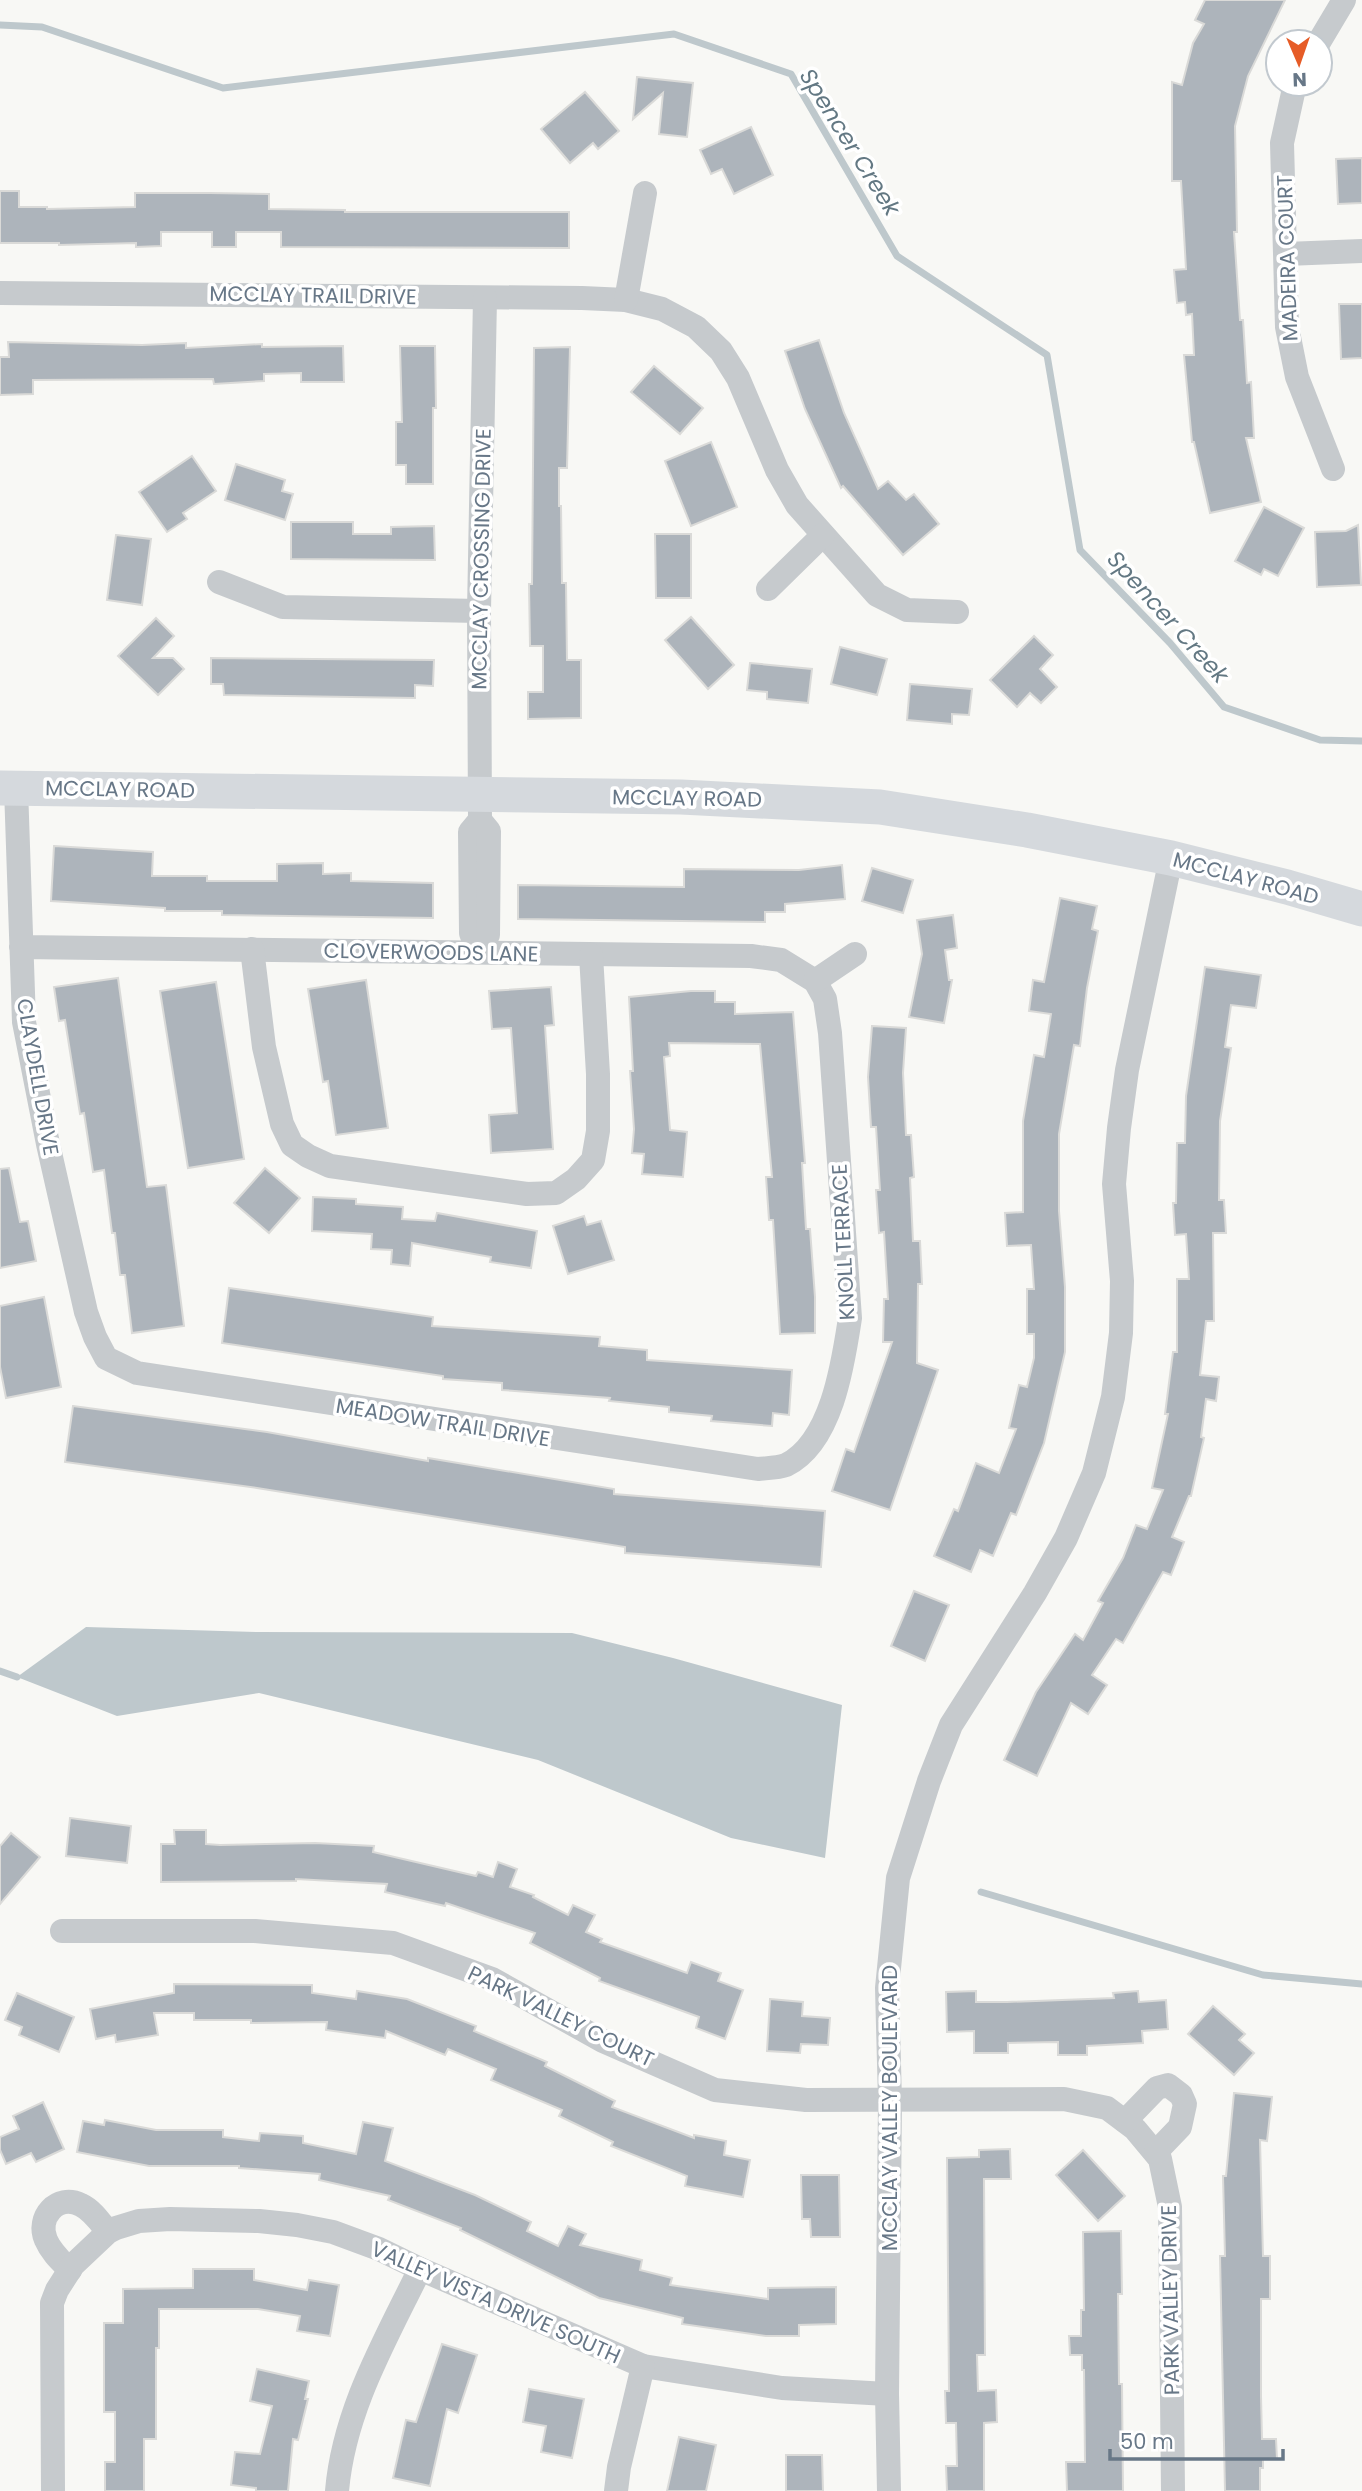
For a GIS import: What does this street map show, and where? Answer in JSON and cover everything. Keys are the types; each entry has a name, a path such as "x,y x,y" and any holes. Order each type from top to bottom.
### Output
{"main road":[{"name":"MCCLAY ROAD","path":"8,788 480,807 681,797 880,807 1027,830 1171,858 1362,909"}],"street":[{"path":"1327,28 1344,0"},
{"name":"MADEIRA COURT","path":"1292,98 1282,143 1287,327 1297,377 1333,468"},
{"path":"626,300 645,193"},
{"path":"1286,254 1362,251"},
{"name":"MCCLAY TRAIL DRIVE","path":"0,293 626,300 662,309 696,327 720,351 738,377 777,470 797,505 877,596 907,610 957,612"},
{"name":"MCCLAY CROSSING DRIVE","path":"478,952 488,935 489,831 480,807 479,611 485,298"},
{"path":"768,589 823,535"},
{"path":"219,582 283,607 479,611"},
{"name":"CLAYDELL DRIVE","path":"8,788 21,947 24,1022 86,1312 95,1337 107,1357"},
{"name":"MCCLAY VALLEY BOULEVARD","path":"888,2491 890,2101 887,1988 898,1878 921,1805 951,1725 1035,1594 1066,1538 1094,1473 1113,1397 1121,1333 1122,1281 1114,1184 1119,1128 1127,1070 1171,858"},
{"name":"CLOVERWOODS LANE","path":"21,947 751,956 781,960 820,990"},
{"path":"252,950 264,1046 282,1124 292,1144 308,1156 330,1166 527,1194 556,1193 576,1180 593,1160 598,1131 598,1086 591,956"},
{"path":"820,990 855,954"},
{"name":"KNOLL TERRACE","path":"784,1466 805,1451 819,1432 829,1409 845,1354 850,1318 830,1033 820,990"},
{"name":"MEADOW TRAIL DRIVE","path":"107,1357 137,1373 162,1378 708,1462 758,1469 784,1466"},
{"name":"PARK VALLEY COURT","path":"62,1931 255,1931 393,1943 492,1979 603,2041 715,2090 806,2100 890,2101"},
{"path":"1125,2121 1157,2088 1168,2085 1176,2089 1185,2104 1180,2127 1156,2152"},
{"name":"PARK VALLEY DRIVE","path":"890,2101 1064,2099 1107,2108 1135,2129 1156,2152 1160,2159 1170,2207 1173,2491"},
{"path":"53,2491 52,2303 70,2270 108,2232 95,2215 80,2204 64,2202 51,2208 43,2221 45,2238 55,2255 70,2270"},
{"name":"VALLEY VISTA DRIVE SOUTH","path":"108,2232 139,2221 170,2219 259,2221 333,2232 643,2366 782,2388 887,2394"},
{"path":"337,2491 345,2437 362,2391 420,2269"},
{"path":"616,2491 619,2467 643,2366"}],"shaded area":[{"path":"86,1627 257,1632 572,1633 842,1705 825,1858 731,1838 538,1760 259,1693 117,1716 17,1677"}],"building":[{"path":"1205,0 1285,0 1271,28 1264,28 1264,43 1248,76 1235,126 1237,232 1234,232 1240,320 1243,320 1247,383 1251,382 1254,438 1246,438 1261,502 1210,513 1192,442 1184,355 1194,355 1192,314 1186,315 1185,302 1177,303 1174,270 1186,269 1181,181 1172,181 1172,82 1182,85 1193,43 1204,24 1195,20"},
{"path":"637,77 693,83 687,137 659,134 663,93 633,119"},
{"path":"585,92 619,131 598,149 593,143 570,163 541,129"},
{"path":"751,127 773,175 734,194 722,169 711,174 700,150"},
{"path":"1362,158 1362,203 1338,204 1336,159"},
{"path":"0,191 19,191 19,207 47,209 135,207 135,193 210,193 269,194 269,209 345,212 569,212 569,248 281,247 281,232 236,232 236,247 212,247 212,232 161,232 161,246 136,247 136,243 0,243"},
{"path":"1339,304 1362,304 1362,358 1341,359"},
{"path":"819,340 844,413 878,489 888,481 906,500 914,494 939,524 903,555 843,486 841,488 805,409 785,351"},
{"path":"8,342 142,345 186,343 186,348 262,344 262,347 343,346 344,382 301,382 301,373 264,374 264,381 214,384 213,379 33,380 33,394 0,395 0,357 9,357"},
{"path":"400,346 435,346 433,484 406,484 406,465 396,465 396,422 402,422"},
{"path":"570,347 567,468 559,468 559,506 562,583 566,583 567,660 581,660 581,718 528,719 528,692 543,692 543,646 530,646 534,348"},
{"path":"654,366 703,408 680,434 631,392"},
{"path":"711,442 737,507 691,526 665,461"},
{"path":"192,456 216,491 183,513 187,519 167,532 139,492"},
{"path":"236,464 285,480 282,491 293,494 285,520 225,500"},
{"path":"1264,507 1304,528 1278,576 1264,569 1261,575 1235,561"},
{"path":"291,522 353,522 353,534 391,534 391,527 434,526 435,560 291,559"},
{"path":"1358,525 1361,585 1317,587 1315,532 1346,531"},
{"path":"655,534 691,534 691,598 656,598"},
{"path":"116,535 151,539 142,605 107,600"},
{"path":"691,617 734,665 708,689 665,640"},
{"path":"156,618 174,636 153,658 173,658 184,669 158,695 118,656"},
{"path":"1034,636 1053,655 1040,669 1057,687 1041,703 1030,693 1017,707 990,680"},
{"path":"840,647 887,659 877,695 831,684"},
{"path":"211,658 434,660 433,686 415,685 415,698 224,695 223,684 211,684"},
{"path":"750,663 812,669 808,703 767,699 767,692 747,690"},
{"path":"910,684 972,689 969,715 952,714 952,724 907,720"},
{"path":"54,846 153,852 152,876 207,876 207,881 277,881 277,864 323,863 323,874 351,873 351,881 433,883 433,918 222,915 222,911 165,911 165,908 51,901"},
{"path":"842,865 845,899 785,904 785,912 765,912 765,922 518,919 518,885 684,887 684,869 799,870"},
{"path":"872,868 913,880 903,913 862,901"},
{"path":"1060,898 1097,906 1092,929 1098,931 1080,1046 1074,1045 1059,1134 1059,1211 1065,1287 1065,1352 1044,1443 1016,1515 1011,1513 993,1556 980,1550 971,1572 934,1556 954,1509 958,1511 976,1463 999,1473 1016,1429 1009,1428 1019,1385 1027,1387 1034,1358 1034,1334 1027,1334 1027,1289 1034,1289 1031,1245 1007,1246 1005,1213 1023,1212 1023,1121 1034,1055 1044,1057 1051,1014 1029,1011 1033,980 1044,982"},
{"path":"953,915 957,948 945,950 949,980 952,980 944,1023 909,1017 922,954 917,920"},
{"path":"1205,967 1261,975 1256,1008 1231,1005 1225,1047 1231,1048 1220,1121 1219,1200 1224,1200 1226,1233 1213,1233 1214,1321 1206,1321 1200,1375 1219,1377 1216,1401 1206,1399 1201,1437 1204,1438 1191,1496 1172,1537 1184,1542 1171,1575 1163,1572 1123,1643 1116,1639 1092,1675 1107,1685 1088,1714 1071,1703 1037,1776 1004,1760 1036,1692 1075,1634 1083,1640 1103,1603 1098,1601 1123,1558 1136,1525 1147,1529 1163,1490 1152,1488 1168,1414 1165,1414 1173,1352 1177,1352 1177,1279 1189,1279 1186,1234 1175,1235 1173,1203 1176,1203 1177,1143 1185,1143 1186,1096"},
{"path":"118,978 147,1187 166,1185 184,1326 132,1333 125,1275 120,1275 104,1170 93,1172 84,1113 80,1114 65,1020 59,1021 54,987"},
{"path":"366,980 388,1128 336,1135 328,1081 323,1082 308,989"},
{"path":"216,982 244,1159 188,1168 160,991"},
{"path":"551,987 554,1025 545,1026 553,1149 491,1153 489,1115 517,1113 511,1028 492,1029 489,991"},
{"path":"715,991 715,1002 735,1002 735,1014 793,1012 805,1163 802,1163 806,1229 810,1229 815,1297 815,1333 780,1334 773,1220 769,1220 766,1177 772,1177 760,1044 669,1043 670,1056 664,1057 670,1130 687,1132 683,1177 642,1174 644,1154 632,1153 634,1129 630,1071 633,1071 629,997"},
{"path":"872,1026 906,1028 903,1073 906,1135 911,1135 914,1177 910,1178 913,1241 920,1241 922,1284 918,1284 917,1363 938,1370 890,1510 832,1491 846,1449 854,1452 892,1342 883,1342 884,1299 888,1299 884,1232 879,1233 876,1190 880,1190 876,1127 871,1127 868,1077"},
{"path":"9,1168 20,1222 28,1221 36,1261 0,1268 0,1169"},
{"path":"265,1168 300,1198 269,1233 234,1203"},
{"path":"313,1197 356,1199 356,1204 403,1207 402,1219 435,1221 437,1213 537,1231 531,1268 490,1262 491,1257 412,1243 410,1266 391,1264 392,1250 371,1249 372,1234 312,1231"},
{"path":"584,1216 587,1225 601,1221 614,1260 568,1274 553,1226"},
{"path":"229,1288 433,1317 432,1326 600,1337 599,1346 647,1350 647,1360 792,1370 789,1415 773,1413 772,1426 711,1421 712,1416 669,1412 669,1407 609,1401 610,1398 502,1390 502,1383 443,1379 443,1376 222,1343"},
{"path":"44,1297 61,1387 6,1398 0,1367 0,1306"},
{"path":"73,1406 267,1432 428,1461 428,1458 614,1489 614,1494 825,1511 821,1567 625,1553 625,1547 257,1488 65,1462"},
{"path":"914,1591 949,1605 925,1661 891,1646"},
{"path":"70,1818 131,1826 127,1863 66,1856"},
{"path":"174,1830 206,1830 206,1844 315,1843 374,1846 373,1852 476,1876 478,1872 493,1877 498,1862 517,1869 510,1887 534,1895 533,1897 568,1915 573,1905 595,1915 586,1932 602,1939 600,1942 687,1973 691,1962 721,1973 718,1981 743,1990 725,2039 696,2028 699,2017 599,1981 600,1978 530,1943 535,1933 446,1903 445,1906 385,1892 387,1884 296,1879 161,1882 161,1844 175,1844"},
{"path":"11,1833 40,1857 0,1904 0,1846"},
{"path":"174,1984 312,1985 312,1993 356,1999 357,1991 407,1999 476,2026 474,2031 547,2062 545,2066 615,2101 612,2107 694,2138 694,2135 726,2141 724,2155 750,2160 743,2197 685,2186 687,2176 611,2146 613,2142 559,2116 562,2110 491,2080 496,2069 448,2049 445,2055 386,2031 385,2038 326,2030 327,2022 251,2023 251,2020 194,2020 194,2013 154,2013 158,2035 116,2042 115,2035 96,2039 90,2009 174,1993"},
{"path":"976,1991 976,2002 1007,2002 1114,1998 1113,1993 1138,1991 1139,2002 1166,2000 1168,2029 1142,2031 1143,2043 1087,2046 1087,2055 1058,2055 1058,2042 1008,2043 1008,2053 974,2053 974,2031 947,2032 946,1992"},
{"path":"17,1993 74,2017 59,2052 19,2035 22,2027 5,2020"},
{"path":"770,1999 803,2002 802,2016 830,2018 828,2045 801,2044 800,2053 767,2051"},
{"path":"1213,2006 1245,2034 1239,2040 1254,2053 1234,2075 1188,2034"},
{"path":"1234,2093 1272,2097 1267,2141 1260,2140 1263,2256 1270,2256 1270,2299 1261,2299 1261,2396 1262,2439 1276,2439 1277,2459 1263,2459 1263,2468 1260,2468 1260,2491 1225,2491 1220,2256 1225,2256 1223,2176 1226,2176"},
{"path":"43,2102 64,2149 36,2162 31,2153 6,2164 0,2150 0,2137 19,2129 13,2116"},
{"path":"105,2120 156,2130 223,2130 223,2137 259,2141 260,2133 303,2136 303,2143 356,2154 363,2122 393,2128 385,2161 475,2195 531,2222 527,2231 558,2246 568,2226 586,2234 580,2245 642,2260 640,2270 672,2278 670,2285 768,2299 768,2288 836,2287 836,2324 799,2325 799,2336 766,2336 682,2324 683,2318 599,2298 460,2230 461,2228 388,2200 390,2196 319,2180 320,2174 239,2166 149,2166 77,2152 83,2121 104,2125"},
{"path":"1010,2149 1011,2179 984,2179 985,2355 977,2355 978,2391 996,2390 997,2422 984,2423 984,2491 947,2491 946,2466 957,2466 956,2423 946,2423 945,2391 949,2391 947,2158 979,2157 979,2150"},
{"path":"1083,2150 1125,2196 1098,2221 1056,2175"},
{"path":"801,2175 839,2175 840,2237 811,2237 810,2219 802,2219"},
{"path":"1121,2231 1122,2294 1118,2294 1123,2491 1067,2491 1066,2462 1085,2462 1084,2370 1082,2355 1070,2355 1069,2336 1081,2336 1081,2310 1084,2310 1083,2232"},
{"path":"193,2269 254,2269 254,2280 307,2290 309,2280 339,2285 330,2336 297,2331 300,2316 258,2309 159,2309 156,2439 144,2439 144,2491 105,2491 105,2462 115,2462 115,2412 104,2412 104,2323 123,2323 123,2289 193,2288"},
{"path":"442,2344 477,2355 458,2413 447,2409 430,2486 393,2478 406,2420 416,2422"},
{"path":"257,2369 309,2381 305,2399 308,2399 298,2440 293,2439 288,2491 256,2491 256,2488 231,2485 235,2452 260,2454 272,2406 250,2401"},
{"path":"529,2389 584,2399 572,2458 541,2452 546,2426 523,2422"},
{"path":"679,2437 716,2445 706,2491 667,2491"},
{"path":"786,2455 822,2455 823,2491 786,2491"}],"waterway":[{"name":"Spencer Creek","path":"0,25 42,27 223,88 674,34 791,74 897,256 1047,355 1080,550 1170,643 1224,707 1320,740 1362,741"},
{"path":"0,1671 17,1677"},
{"path":"981,1892 1263,1975 1362,1984"}]}
